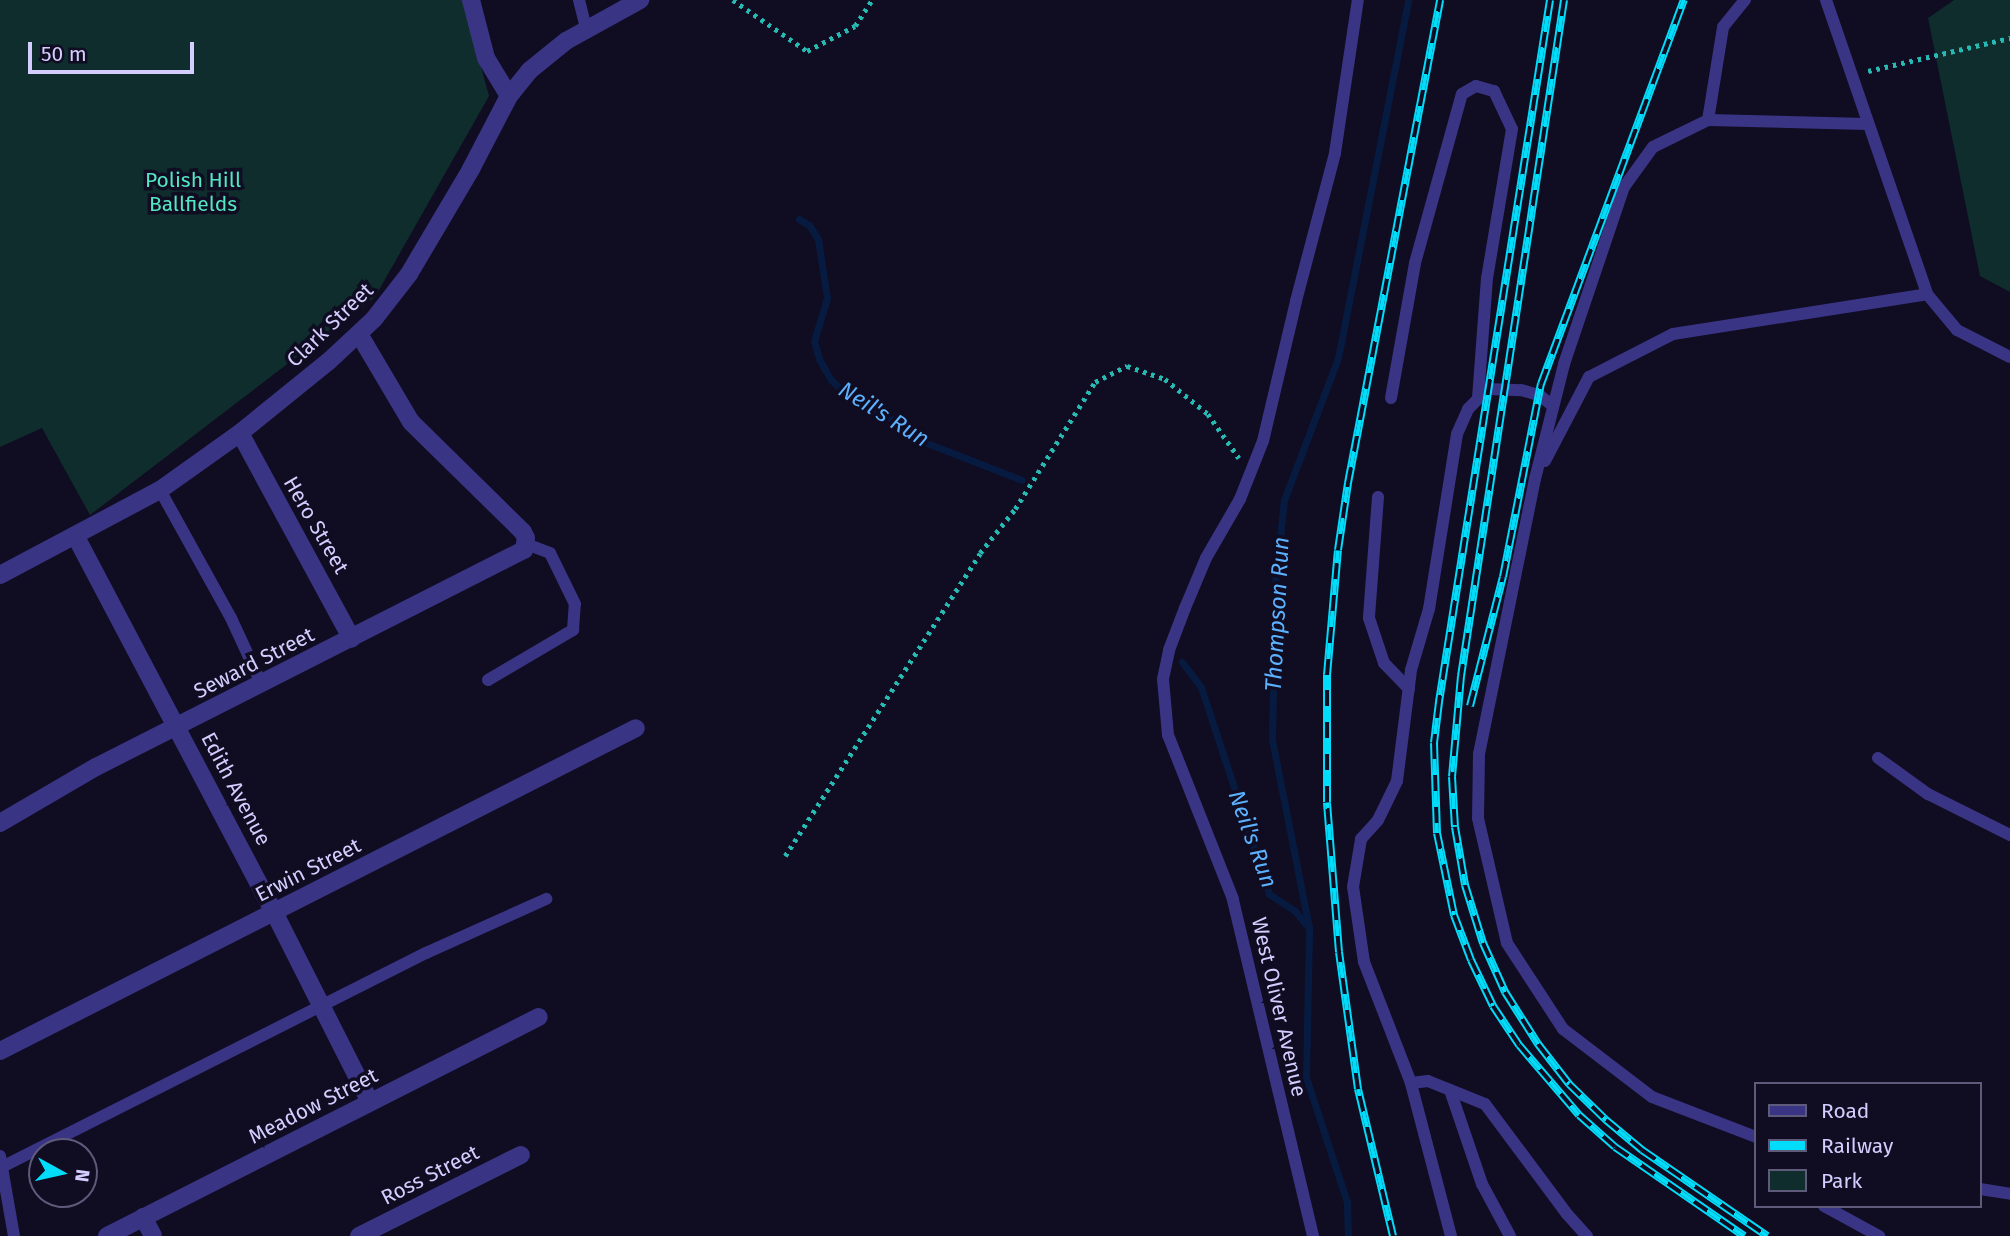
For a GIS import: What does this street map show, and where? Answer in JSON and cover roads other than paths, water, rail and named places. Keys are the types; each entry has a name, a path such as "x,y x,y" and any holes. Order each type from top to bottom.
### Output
{"street":[{"path":"471,0 486,58 509,96"},
{"name":"Clark Street","path":"0,575 160,490 240,433 359,334 389,302 433,237 509,96 548,54 586,29 640,0"},
{"path":"359,334 411,422 502,509 523,532 527,544"},
{"name":"Hero Street","path":"240,433 352,639"},
{"name":"Edith Avenue","path":"76,537 274,912 370,1102"},
{"name":"Seward Street","path":"0,823 96,767 518,555 527,544"},
{"name":"Erwin Street","path":"0,1051 636,728"},
{"name":"Meadow Street","path":"107,1236 539,1017"},
{"name":"Ross Street","path":"359,1236 521,1155"},
{"path":"143,1217 153,1236"}],"lane":[{"path":"579,0 586,29"},
{"name":"West Oliver Avenue","path":"1313,1236 1233,899 1168,736 1163,705 1163,679 1169,650 1206,558 1251,475 1264,441 1335,153 1358,0"},
{"path":"1708,120 1723,27 1745,0"},
{"path":"1826,0 1927,294 1957,330 2010,357"},
{"path":"1391,398 1415,263 1462,94 1476,86 1494,92 1512,129 1488,278 1478,398"},
{"path":"1755,1137 1652,1097 1563,1029 1507,943 1478,818 1479,754 1535,480 1553,406 1564,364 1624,187 1653,147 1708,120 1867,124"},
{"path":"1535,480 1589,377 1673,334 1927,294"},
{"path":"1451,1236 1411,1083 1364,961 1353,887 1361,839 1378,820 1397,781 1411,670 1429,609 1457,435 1468,409 1488,389 1505,387 1539,395 1553,406"},
{"path":"160,490 231,618 262,685"},
{"path":"1378,497 1369,618 1384,663 1409,689"},
{"path":"488,680 573,630 575,604 550,554 527,544"},
{"path":"1878,758 1928,794 2010,835"},
{"path":"14,1236 1,1161 322,1007 443,944 545,899"},
{"path":"1411,1083 1428,1081 1485,1104 1567,1214 1587,1236"},
{"path":"1450,1090 1482,1184 1510,1236"},
{"path":"1982,1189 2010,1194"},
{"path":"1828,1208 1879,1236"}],"waterway":[{"name":"Thompson Run","path":"1348,1236 1347,1202 1306,1077 1309,928 1272,740 1275,584 1284,500 1338,358 1408,0"},
{"name":"Neil's Run","path":"799,219 809,225 818,239 827,298 814,341 819,359 831,380 850,397 892,419 919,440 1022,480"},
{"name":"Neil's Run","path":"1182,662 1201,687 1269,894 1295,911 1307,926"}],"railway":[{"path":"1393,1236 1358,1089 1339,952 1327,802 1327,675 1338,550 1348,483 1440,0"},
{"path":"1550,0 1439,702 1434,743 1437,833 1454,915 1471,960 1493,1006 1519,1045 1579,1115 1615,1147 1744,1236"},
{"path":"1564,0 1461,676 1452,777 1455,827 1465,885 1483,943 1505,992 1538,1044 1569,1084 1606,1120 1642,1150 1767,1236"},
{"path":"1470,706 1503,577 1541,384 1684,0"}],"park label":[{"name":"Polish Hill Ballfields","path":"193,192"}]}
